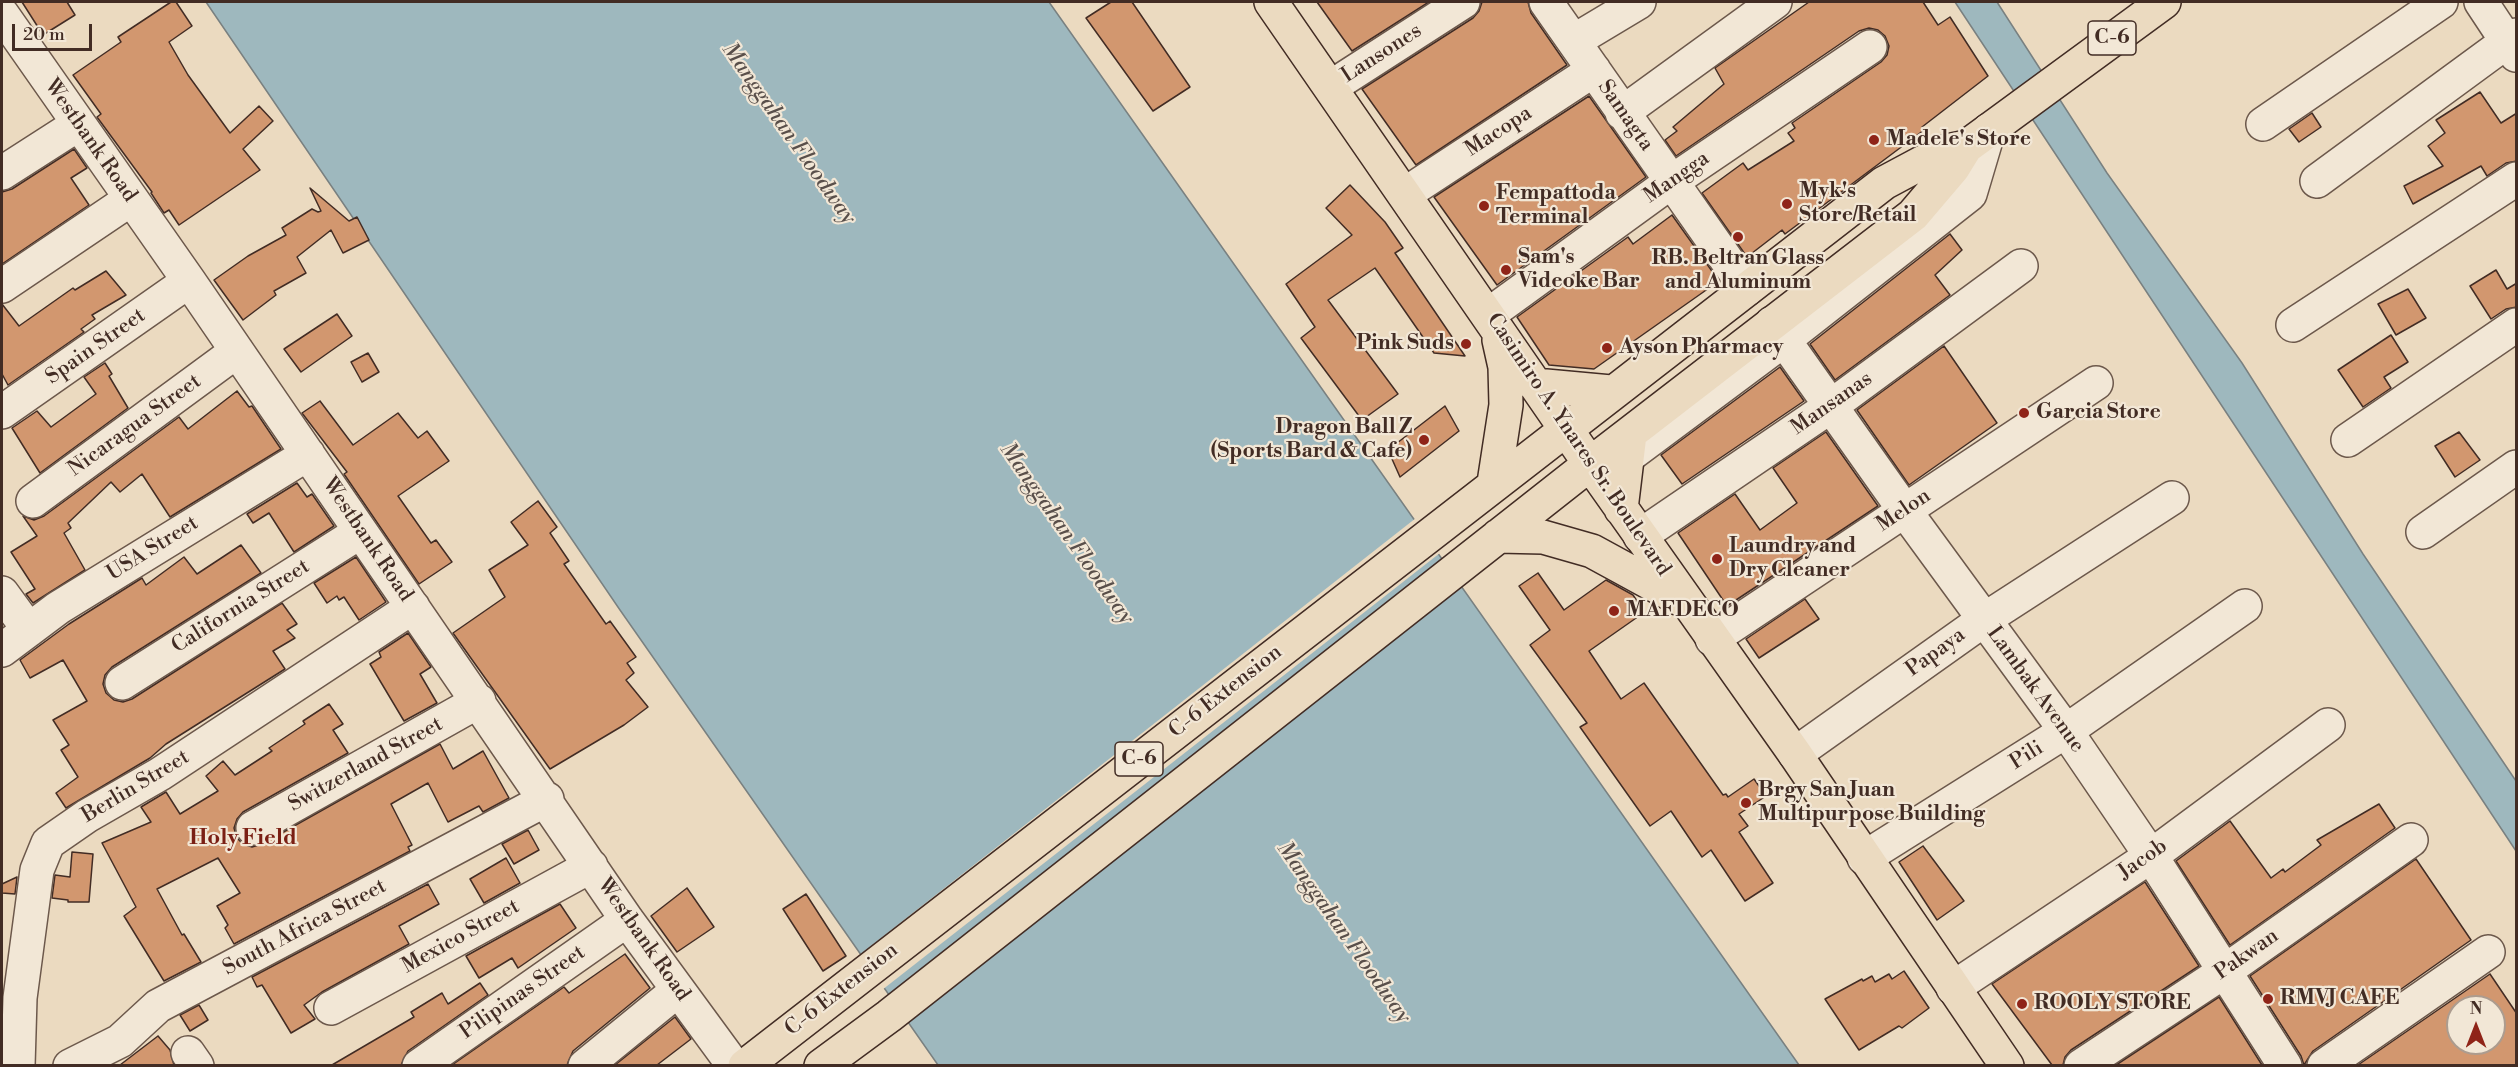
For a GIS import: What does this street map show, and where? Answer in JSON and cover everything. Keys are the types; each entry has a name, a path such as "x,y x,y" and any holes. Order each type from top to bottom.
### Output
{"main road":[{"name":"Casimiro A. Ynares Sr. Boulevard","path":"1271,2 1564,428 1795,754 2007,1065"},
{"name":"C-6","path":"820,1065 889,1016 1590,464 1628,446 1778,332 1913,215 1989,130 2164,2"},
{"name":"C-6","path":"1564,428 1884,183 1989,130"},
{"path":"1489,487 1506,405 1505,367 1493,322"},
{"path":"1535,385 1611,392"},
{"name":"C-6 Extension","path":"745,1065 1564,428"},
{"path":"1621,509 1628,446"},
{"path":"1491,542 1543,537 1592,551 1686,603"}],"street":[{"name":"Lansones","path":"1331,87 1463,2"},
{"name":"Samagta","path":"1546,2 1747,289"},
{"path":"1574,41 1640,2"},
{"path":"1622,113 1775,2"},
{"path":"2263,124 2441,2"},
{"path":"2317,181 2513,44 2481,2"},
{"name":"Westbank Road","path":"2,14 13,56 77,124 131,199 547,799 627,920 734,1065"},
{"name":"Mangga","path":"1493,322 1671,182 1870,47"},
{"name":"Macopa","path":"1405,194 1593,70"},
{"path":"2,173 77,124"},
{"path":"2293,326 2517,178"},
{"path":"2,286 131,199"},
{"name":"Mansanas","path":"1640,536 1831,406 2021,266"},
{"name":"Spain Street","path":"2,412 189,281"},
{"path":"2348,440 2517,325"},
{"name":"Lambak Avenue","path":"1778,332 2066,731 2151,856 2285,1065"},
{"name":"Nicaragua Street","path":"33,501 237,351"},
{"name":"Melon","path":"1712,639 2096,383"},
{"name":"USA Street","path":"2,650 58,608 308,454"},
{"path":"2423,532 2517,467"},
{"name":"Papaya","path":"1795,754 1984,619 2172,498"},
{"name":"California Street","path":"122,683 360,532"},
{"path":"2,593 28,630"},
{"name":"Pili","path":"1864,858 2066,731 2245,606"},
{"name":"Berlin Street","path":"18,1065 21,998 37,870 48,843 87,816 160,774 413,607"},
{"name":"Switzerland Street","path":"253,828 479,701"},
{"name":"Jacob","path":"1953,988 2151,856 2328,725"},
{"name":"South Africa Street","path":"70,1065 120,1041 158,1006 547,799"},
{"name":"Pakwan","path":"2081,1065 2225,971 2411,840"},
{"name":"Mexico Street","path":"331,1008 591,866"},
{"name":"Pilipinas Street","path":"420,1065 627,920"},
{"path":"2324,1065 2488,952"},
{"path":"585,1065 678,990"}],"water":[{"name":"Manggahan Floodway","path":"206,2 1049,2 1799,1065 938,1065 620,610"},
{"path":"1955,2 1997,2 2107,173 2242,363 2363,554 2516,781 2516,851"}],"pier":[{"path":"1416,518 1440,553 882,990 858,956"}],"building":[{"path":"22,2 67,2 75,15 43,35"},
{"path":"171,2 176,2 192,26 169,42 188,75 230,133 259,106 273,121 243,149 260,170 179,225 169,210 164,213 152,192 97,117 101,114 73,75 121,42 118,37"},
{"path":"1111,2 1132,2 1190,87 1153,111 1086,18"},
{"path":"1317,2 1429,2 1352,51"},
{"path":"1482,2 1528,2 1531,13 1567,65 1416,165 1362,89 1473,18"},
{"path":"1809,2 1923,2 1938,25 1950,17 1988,76 1922,127 1924,130 1785,234 1782,230 1747,257 1702,193 1743,163 1748,170 1794,141 1788,133 1795,128 1792,123 1881,62 1887,55 1889,46 1885,36 1878,30 1869,28 1859,31 1676,156 1665,140 1677,131 1673,127 1724,84 1715,68"},
{"path":"2480,92 2501,123 2517,113 2517,161 2506,163 2487,176 2481,166 2413,204 2404,186 2443,166 2428,146 2445,133 2436,120"},
{"path":"1589,96 1646,177 1497,285 1434,197"},
{"path":"2312,113 2321,127 2299,142 2289,129"},
{"path":"74,149 87,168 71,178 89,205 2,264 2,192 12,189"},
{"path":"1350,185 1385,222 1403,248 1395,253 1465,356 1434,353 1375,268 1328,300 1398,394 1362,420 1301,338 1315,327 1286,284 1352,235 1326,208"},
{"path":"310,188 349,221 357,217 369,240 343,253 331,230 297,257 306,273 274,291 276,295 243,320 214,280 248,256 286,235 282,228 312,209 321,211"},
{"path":"1672,215 1719,281 1594,369 1549,365 1517,317 1628,237 1633,244"},
{"path":"1950,234 1962,250 1935,275 1950,295 1835,380 1810,344"},
{"path":"2496,270 2507,289 2517,283 2517,307 2506,309 2491,319 2470,286"},
{"path":"106,271 126,295 92,315 95,319 81,329 84,332 8,385 2,374 2,304 19,326 73,288 75,290"},
{"path":"2408,289 2426,318 2396,335 2378,304"},
{"path":"337,314 352,336 301,372 284,349"},
{"path":"2391,335 2408,362 2384,377 2391,388 2363,407 2338,370"},
{"path":"1944,346 1997,423 1909,485 1857,410"},
{"path":"368,353 379,372 362,382 351,362"},
{"path":"105,363 112,374 109,376 128,408 40,473 12,428 37,411 51,427 96,394 84,377"},
{"path":"1780,367 1804,401 1682,484 1661,455"},
{"path":"237,391 249,407 252,406 281,449 170,517 142,474 120,492 111,482 68,523 71,528 64,533 85,570 33,603 26,594 35,589 11,552 37,536 23,516 34,520 44,516 179,417 188,429"},
{"path":"320,401 353,445 398,413 418,438 427,431 449,461 398,496 431,543 436,540 452,562 419,584 344,474 347,472 302,413"},
{"name":"Dragon Ball Z (Sports Bard & Cafe)","path":"1445,406 1459,431 1400,477 1388,450"},
{"path":"1826,432 1878,506 1727,606 1678,533 1735,494 1760,530 1797,503 1773,468"},
{"path":"2459,432 2480,460 2455,477 2435,446"},
{"path":"297,483 307,497 312,494 334,526 294,552 269,513 253,523 247,514"},
{"path":"538,501 557,527 550,533 569,561 564,564 606,624 610,621 636,657 627,663 634,673 626,680 648,707 624,725 550,769 453,633 505,597 489,570 528,545 511,522"},
{"path":"241,545 261,573 112,667 105,675 103,684 106,693 114,700 123,702 132,699 282,603 297,624 287,630 295,638 273,651 285,669 166,744 150,758 66,808 56,793 78,777 61,750 69,745 53,720 87,701 63,660 30,678 20,660 69,624 142,578 146,585 184,557 197,574"},
{"path":"356,557 386,602 359,620 344,597 339,600 337,596 327,603 314,583"},
{"path":"1538,573 1564,610 1606,580 1633,595 1637,601 1631,605 1639,616 1589,651 1621,699 1644,683 1723,795 1726,794 1728,797 1754,779 1766,796 1739,814 1748,826 1739,832 1773,883 1745,901 1711,850 1702,857 1671,811 1650,826 1580,727 1587,723 1530,645 1550,630 1519,586"},
{"path":"1805,599 1819,619 1759,658 1746,639"},
{"path":"408,633 431,667 420,674 437,703 404,721 370,664 381,657 379,652"},
{"path":"329,704 343,724 333,730 348,753 243,812 234,828 237,838 243,844 252,847 262,844 440,744 453,769 483,751 509,798 483,812 479,806 448,822 428,783 391,804 412,845 408,847 410,851 234,944 225,928 228,925 217,906 240,893 218,858 157,889 182,935 184,934 201,962 164,981 124,916 136,907 102,843 151,822 141,807 166,792 180,814 218,791 206,776 223,761 235,775 272,751 269,748 305,724 303,721"},
{"path":"2379,804 2395,828 2230,945 2176,861 2230,821 2271,878 2283,869 2285,872 2321,845 2317,840"},
{"path":"528,830 539,850 514,864 502,844"},
{"path":"1923,846 1964,901 1937,920 1899,862"},
{"path":"72,852 93,854 89,902 68,902 68,900 52,898 55,875 70,877"},
{"path":"506,858 520,883 484,903 470,879"},
{"path":"2416,859 2471,940 2313,1051 2304,1065 2301,1056 2250,976"},
{"path":"17,877 15,894 2,893 2,884"},
{"path":"2145,882 2199,966 2071,1050 2065,1057 2063,1065 2052,1065 1992,984"},
{"path":"428,884 439,904 399,926 409,944 322,992 304,1005 315,1019 291,1033 262,985 257,987 252,977"},
{"path":"687,888 714,927 677,952 651,916"},
{"path":"806,894 846,956 823,971 783,909"},
{"path":"560,904 576,928 518,968 512,958 479,978 466,956"},
{"path":"625,954 650,988 573,1051 567,1065 452,1065 564,987 569,993"},
{"path":"1904,971 1929,1008 1902,1028 1899,1026 1859,1050 1825,999 1862,979 1863,981 1872,976 1875,982 1889,974 1892,979"},
{"path":"2490,974 2504,995 2460,995"},
{"path":"480,983 488,995 408,1051 401,1065 332,1065 414,1017 411,1012 442,993 448,1004"},
{"path":"2219,997 2262,1065 2116,1065"},
{"path":"2506,998 2517,1014 2517,1065 2358,1065 2446,1004 2446,1055 2506,1055"},
{"path":"199,1005 208,1020 190,1031 180,1015"},
{"path":"675,1017 691,1039 657,1065 615,1065"},
{"path":"158,1036 170,1050 174,1065 120,1065"}],"place":[{"name":"Madele's Store","path":"1874,140"},
{"name":"Myk's Store/Retail","path":"1787,204"},
{"name":"Fempattoda Terminal","path":"1484,206"},
{"name":"RB. Beltran Glass and Aluminum","path":"1738,237"},
{"name":"Sam's Videoke Bar","path":"1506,270"},
{"name":"Pink Suds","path":"1466,344"},
{"name":"Ayson Pharmacy","path":"1607,348"},
{"name":"Garcia Store","path":"2024,413"},
{"name":"Dragon Ball Z (Sports Bard & Cafe)","path":"1424,440"},
{"name":"Laundry and Dry Cleaner","path":"1717,559"},
{"name":"MAFDECO","path":"1614,611"},
{"name":"Brgy San Juan Multipurpose Building","path":"1746,803"},
{"name":"RMVJ CAFE","path":"2268,999"},
{"name":"ROOLY STORE","path":"2022,1004"}],"district":[{"name":"Holy Field","path":"243,839"}]}
